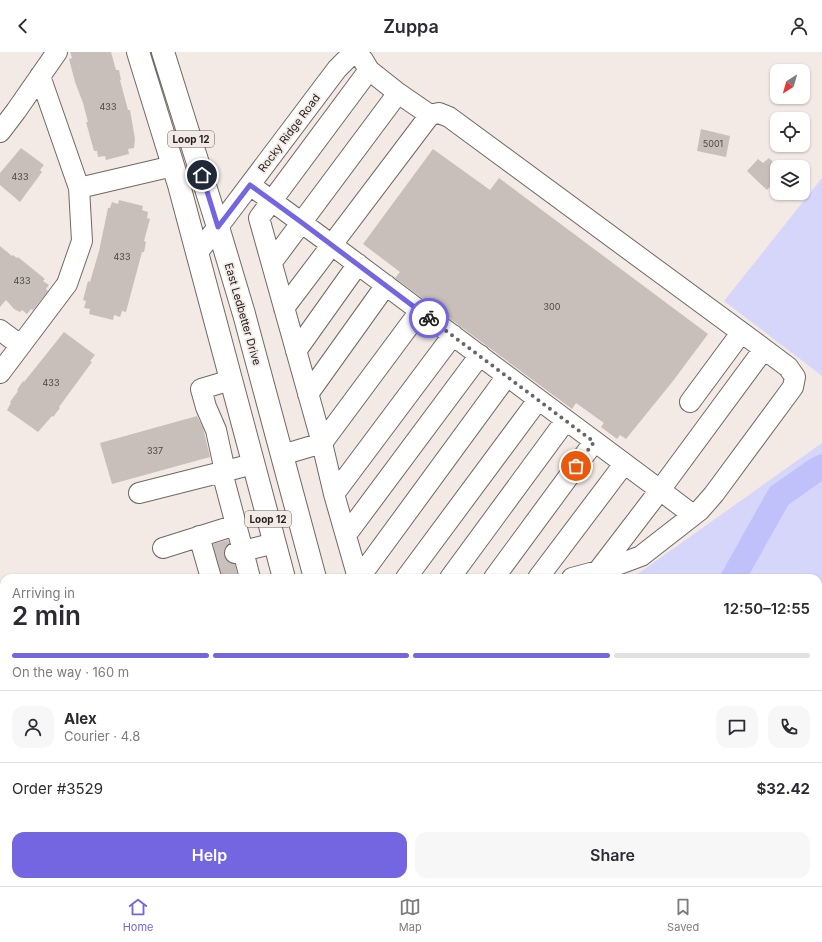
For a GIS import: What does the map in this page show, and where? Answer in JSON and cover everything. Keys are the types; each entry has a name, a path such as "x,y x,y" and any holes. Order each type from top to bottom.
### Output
{"main road":[{"name":"Loop 12","path":"138,52 173,166 283,574"},
{"name":"East Ledbetter Drive","path":"163,52 244,314 314,574"},
{"path":"253,464 282,455"}],"street":[{"path":"0,132 57,52"},
{"path":"354,52 363,60 369,70 398,93 430,115"},
{"name":"Rocky Ridge Road","path":"197,253 337,69 354,52"},
{"path":"357,574 259,218 369,70"},
{"path":"0,372 67,284 82,241 79,188 40,76"},
{"path":"272,262 398,93"},
{"path":"284,308 430,115 439,113 449,117 788,367 795,377 793,387 714,494 700,510 641,556 587,574"},
{"path":"79,188 173,166"},
{"path":"250,185 693,515"},
{"path":"296,351 358,264"},
{"path":"308,394 386,285"},
{"path":"282,455 322,443 420,311"},
{"path":"0,330 20,345"},
{"path":"690,402 742,333"},
{"path":"334,494 453,335"},
{"path":"598,571 764,349"},
{"path":"346,535 480,355"},
{"path":"361,574 507,376"},
{"path":"231,380 201,389 206,407 216,430 243,562 275,544"},
{"path":"409,574 538,400"},
{"path":"453,574 566,420"},
{"path":"497,574 594,442"},
{"path":"139,493 253,464"},
{"path":"541,574 624,464"},
{"path":"163,548 236,525"},
{"path":"199,536 212,568"}],"shaded area":[{"path":"822,178 822,376 724,301 804,200 810,200 810,193"},
{"path":"822,443 822,574 636,574"}],"building":[{"path":"70,52 111,52 116,70 119,70 120,80 128,110 130,110 135,139 134,148 128,149 129,154 106,160 105,156 98,157 97,151 94,151 86,122 88,122 83,103 75,82 69,59 72,58"},
{"path":"701,129 730,136 726,157 697,151"},
{"path":"21,148 44,165 40,170 42,172 20,202 0,185 0,173"},
{"path":"433,149 490,190 499,178 708,334 673,381 626,439 620,435 617,439 601,427 604,423 576,403 572,409 395,278 400,272 363,244"},
{"path":"769,158 771,160 770,187 767,190 747,171 758,159 763,163"},
{"path":"119,200 143,206 142,210 148,212 147,218 150,219 144,241 146,242 144,252 142,252 126,312 122,311 120,317 114,315 113,320 89,314 90,309 84,308 86,301 83,300 99,251 108,208 110,208 112,202 118,204"},
{"path":"0,246 12,256 18,257 45,279 43,281 49,285 46,289 48,291 33,310 31,309 27,314 22,310 20,312 14,309 6,300 0,307"},
{"path":"64,332 95,355 90,361 92,362 59,407 60,408 38,432 7,410 11,403 10,402 23,381 24,382"},
{"path":"197,416 203,428 210,457 112,484 100,443"},
{"path":"228,540 229,544 224,549 224,556 227,561 235,564 237,574 221,574 213,544"}],"waterway":[{"path":"735,574 779,496 822,467"}],"tunnel":[{"path":"216,559 235,553"}],"way so far":[{"path":"429,318 594,442 576,466"}],"route":[{"path":"202,175 218,227 250,185 429,318"}]}
